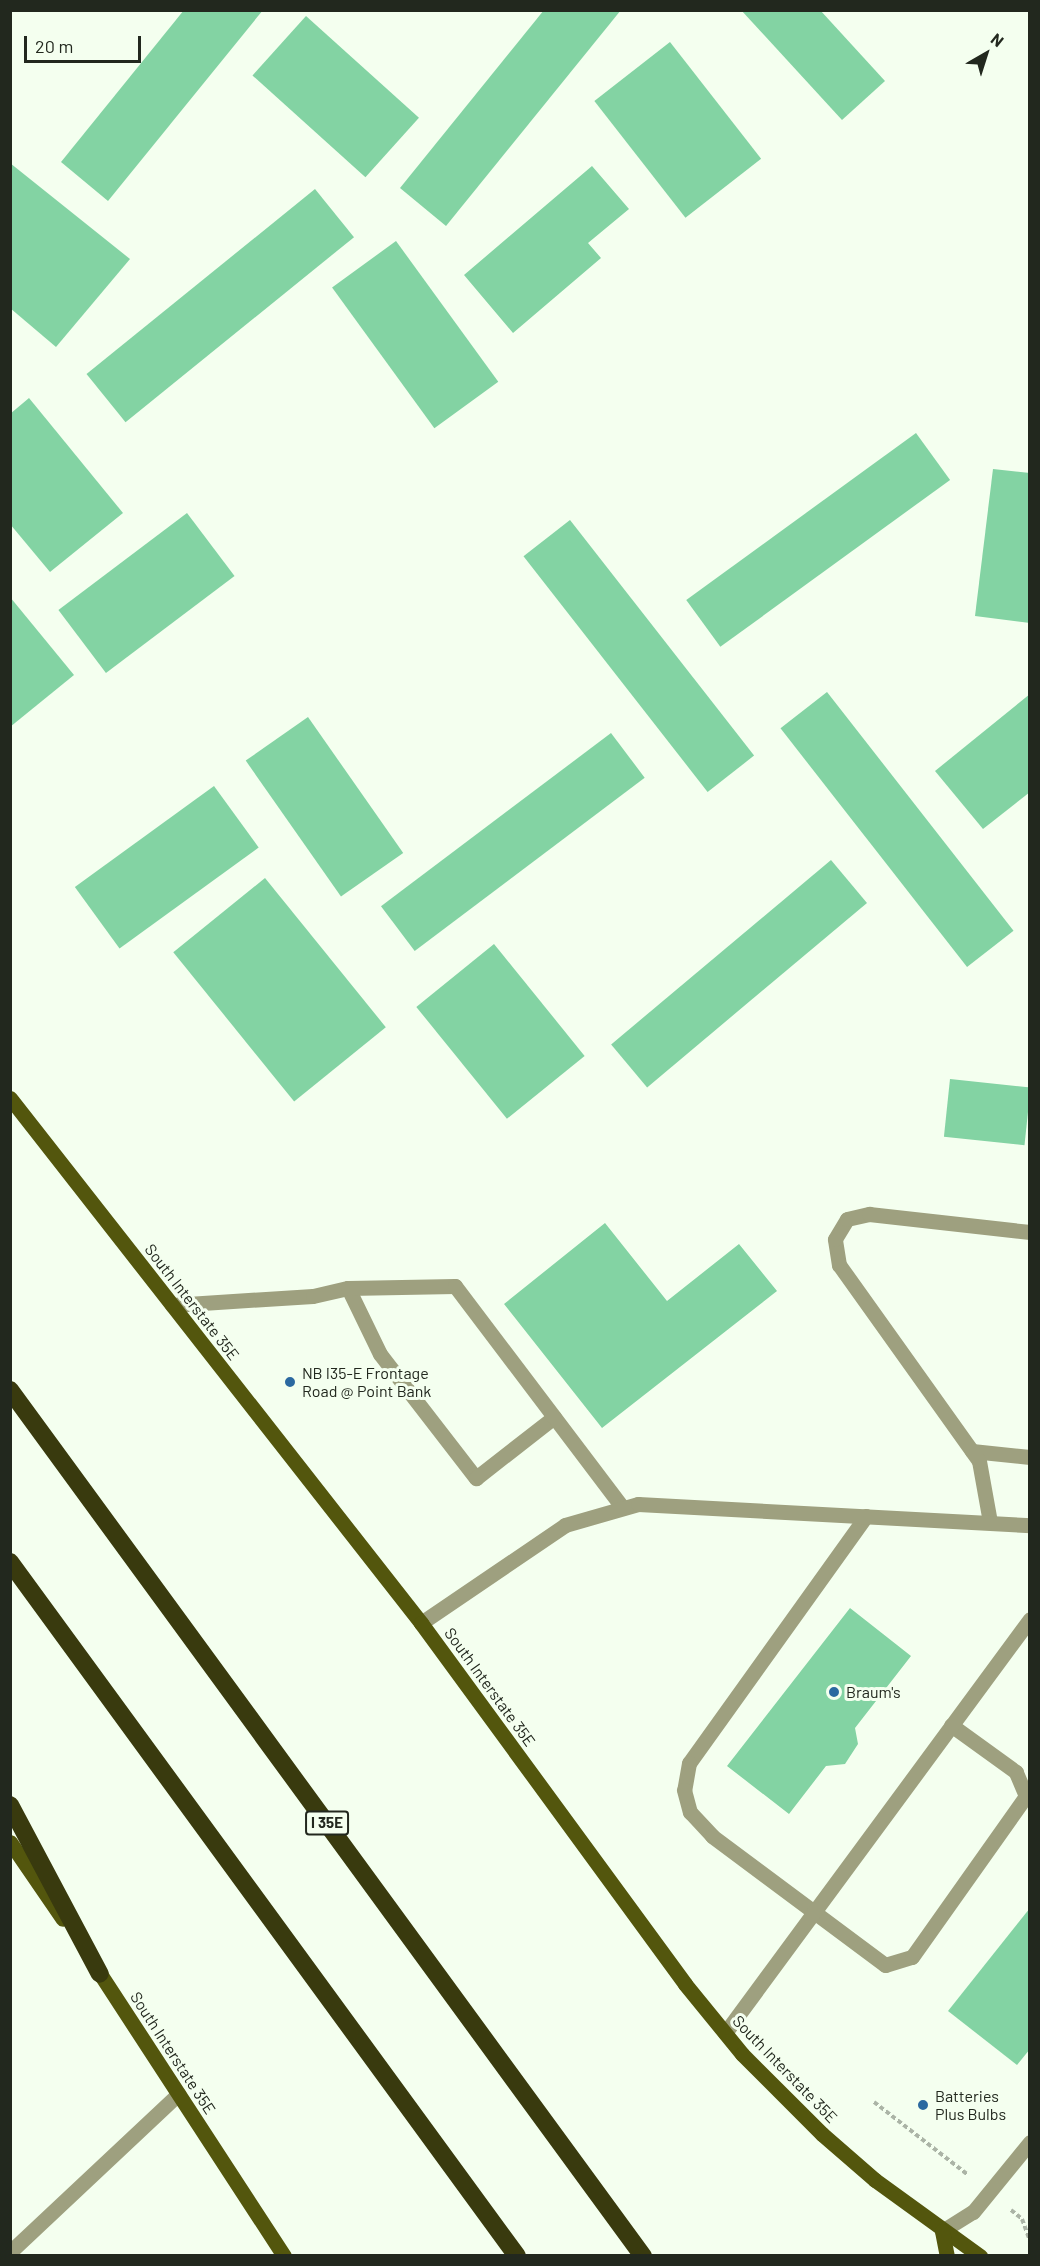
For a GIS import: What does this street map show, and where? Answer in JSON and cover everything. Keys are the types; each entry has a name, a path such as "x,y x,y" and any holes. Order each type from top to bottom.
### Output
{"highway":[{"name":"I 35E","path":"10,1390 643,2256"},
{"path":"10,1562 517,2256"},
{"path":"10,1805 100,1974"}],"main road":[{"name":"South Interstate 35E","path":"10,1098 421,1623 725,2033 822,2134 942,2232 980,2256"},
{"name":"South Interstate 35E","path":"10,1842 100,1974 284,2256"},
{"path":"942,2232 947,2256"}],"lane":[{"path":"990,1522 985,1480 972,1451 839,1265 835,1239 847,1219 869,1214 1029,1232"},
{"path":"172,1305 313,1296 348,1288 455,1286 623,1508"},
{"path":"348,1288 380,1354 476,1478 554,1417"},
{"path":"972,1451 1029,1457"},
{"path":"421,1623 565,1525 638,1504 1029,1525"},
{"path":"866,1516 689,1763 684,1790 690,1812 712,1836 885,1965 912,1957 1026,1796 1016,1772 951,1725"},
{"path":"725,2033 1029,1619"},
{"path":"10,2252 178,2094"},
{"path":"942,2232 973,2212 1029,2142"}],"path":[{"path":"874,2102 1022,2218 1029,2241"}],"building":[{"path":"184,10 263,10 108,201 61,162"},
{"path":"544,10 621,10 446,226 400,188"},
{"path":"741,10 820,10 885,81 842,120"},
{"path":"306,16 419,118 365,177 252,75"},
{"path":"670,42 761,159 685,218 594,101"},
{"path":"10,163 130,259 56,347 10,308"},
{"path":"592,166 629,209 588,243 601,258 513,333 464,275"},
{"path":"315,189 354,237 126,422 87,374"},
{"path":"396,241 498,382 434,428 332,287"},
{"path":"29,398 123,513 50,572 10,524 10,414"},
{"path":"916,433 950,480 720,647 686,600"},
{"path":"993,469 1030,473 1030,623 975,616"},
{"path":"187,513 235,576 106,673 58,610"},
{"path":"570,520 754,756 708,792 524,556"},
{"path":"10,597 74,675 10,727"},
{"path":"827,692 1014,931 967,967 781,728"},
{"path":"1030,694 1030,792 983,829 935,771"},
{"path":"308,717 403,853 341,897 246,761"},
{"path":"611,733 645,778 415,951 381,906"},
{"path":"214,786 259,847 120,949 75,887"},
{"path":"831,860 867,903 647,1087 611,1044"},
{"path":"265,878 386,1027 294,1101 173,952"},
{"path":"494,944 585,1056 507,1119 416,1007"},
{"path":"950,1079 1030,1087 1024,1145 944,1137"},
{"path":"605,1223 667,1301 739,1244 777,1291 602,1428 504,1304"},
{"name":"Braum's","path":"850,1608 911,1656 855,1728 858,1744 845,1764 826,1766 789,1814 727,1766"},
{"path":"1030,1908 1030,2049 1017,2065 948,2011"}],"place":[{"name":"NB I35-E Frontage Road @ Point Bank","path":"290,1382"},
{"name":"Braum's","path":"834,1692"},
{"name":"Batteries Plus Bulbs","path":"923,2105"}]}
